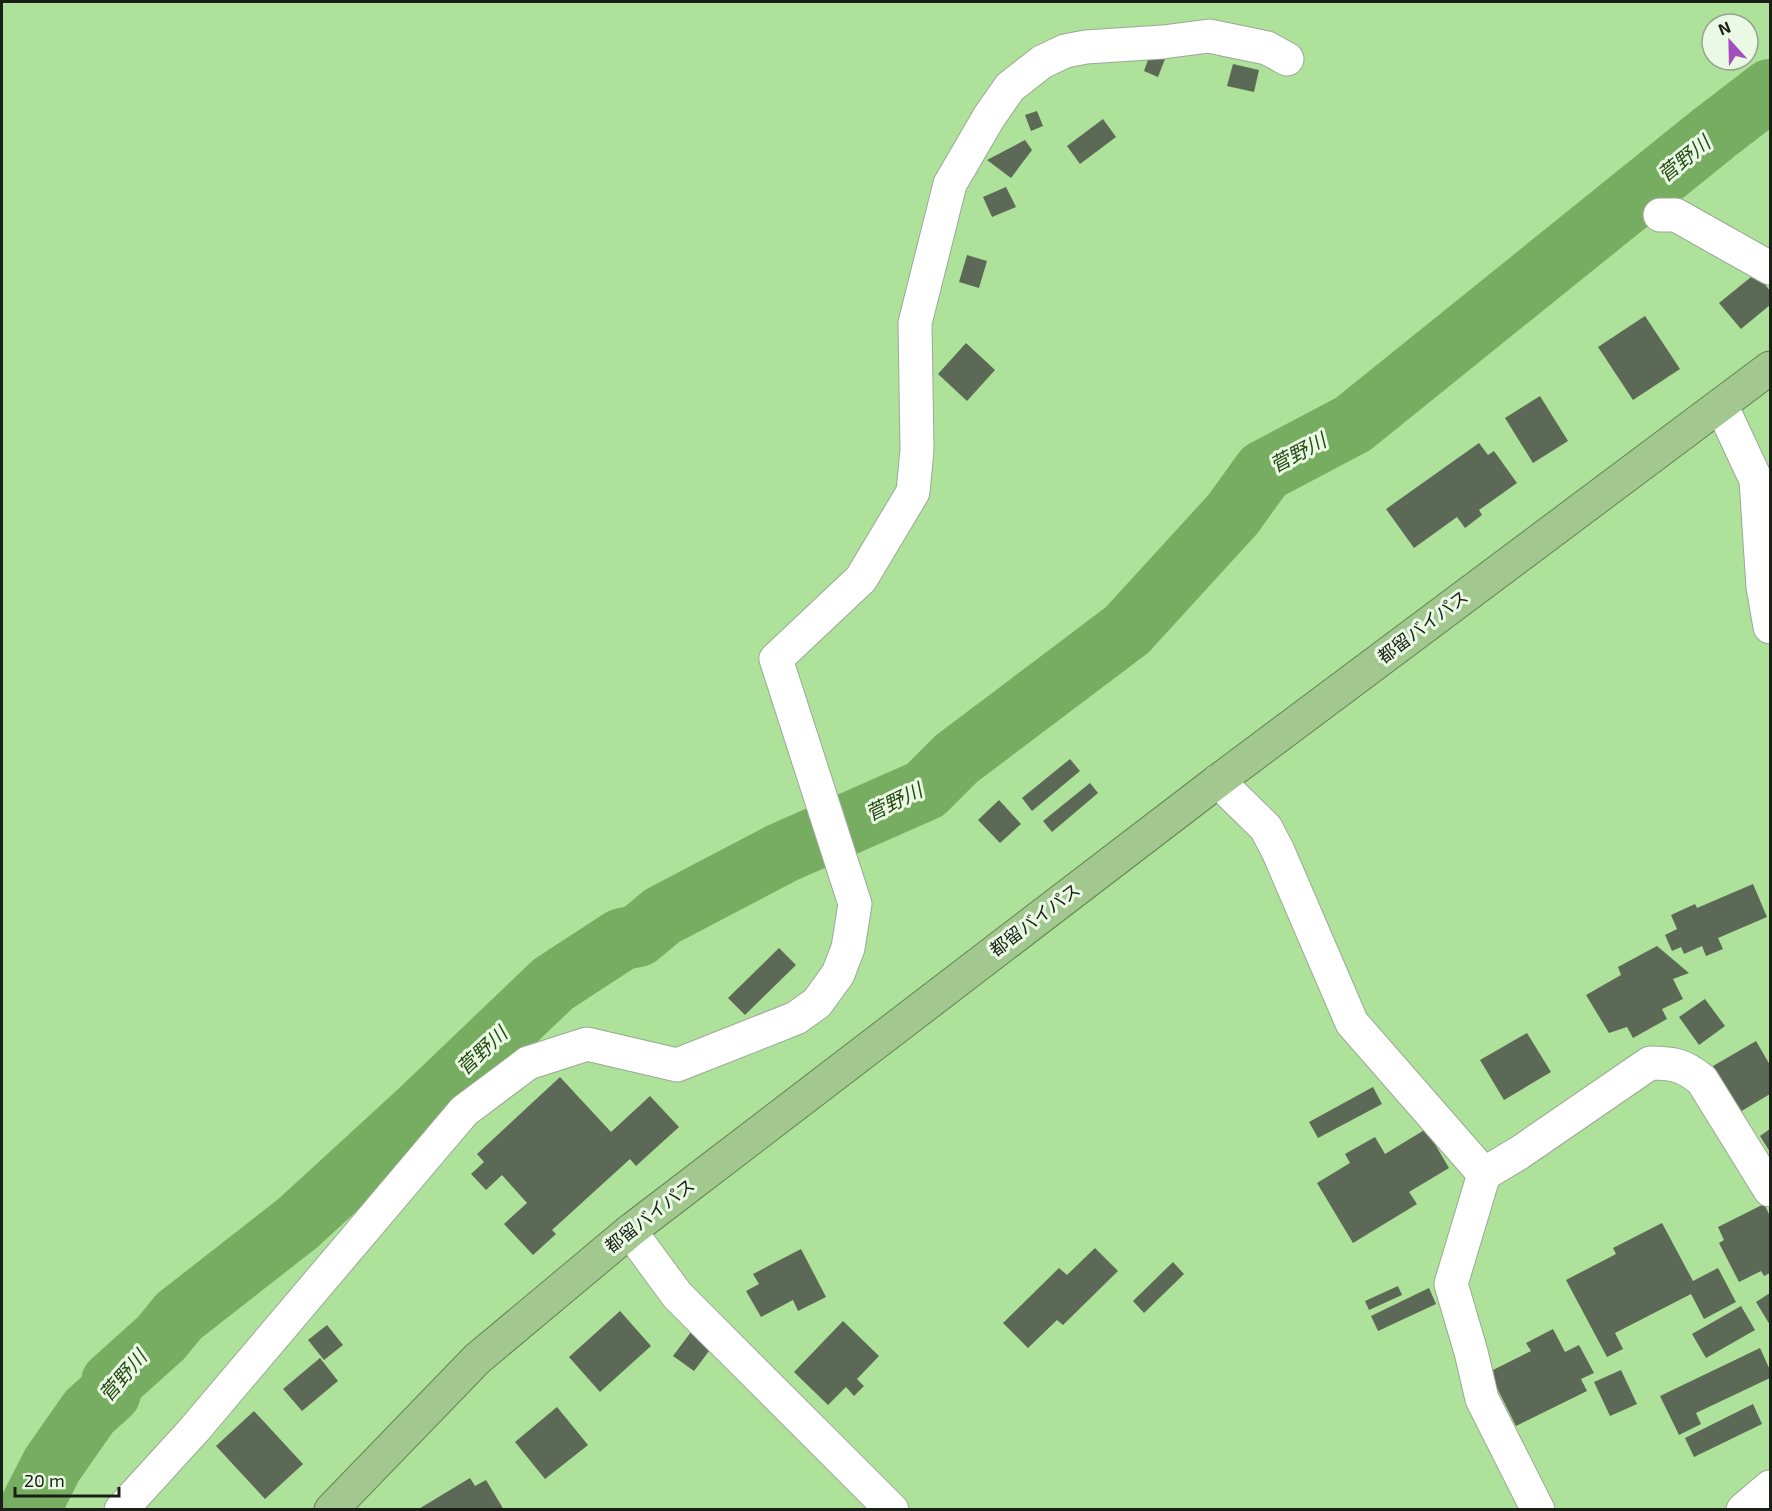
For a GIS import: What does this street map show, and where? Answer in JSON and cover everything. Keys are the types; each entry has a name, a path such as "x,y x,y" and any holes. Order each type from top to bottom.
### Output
{"highway":[{"name":"都留バイパス","path":"332,1509 477,1359 630,1231 1218,781 1770,368"}],"street":[{"path":"120,1509 194,1430 464,1111 528,1063 586,1044 677,1065 796,1018 817,1003 838,974 848,948 855,904 776,659 861,579 913,492 917,450 915,323 950,184 989,117 1010,87 1042,62 1065,51 1086,47 1163,42 1209,36 1267,48 1287,59"},
{"path":"1659,215 1676,214 1770,268"},
{"path":"1721,405 1756,480 1763,587 1770,627"},
{"path":"1218,781 1266,828 1352,1023 1484,1174"},
{"path":"1538,1509 1482,1399 1451,1284 1484,1174 1519,1153 1650,1062 1673,1063 1688,1069 1702,1080 1770,1190"},
{"path":"630,1231 677,1295 892,1509"},
{"path":"1743,1509 1770,1487"}],"green space":[{"path":"2,2 1770,2 1770,1509 2,1509"}],"building":[{"path":"1150,54 1165,59 1158,77 1144,71"},
{"path":"1233,64 1259,70 1254,92 1227,86"},
{"path":"1037,111 1043,126 1031,131 1025,115"},
{"path":"1103,119 1116,137 1080,164 1067,146"},
{"path":"1025,140 1032,150 1011,178 987,160"},
{"path":"1006,187 1016,207 992,217 983,197"},
{"path":"967,255 987,261 979,288 959,282"},
{"path":"1756,273 1770,291 1770,305 1741,329 1719,303"},
{"path":"1645,316 1680,369 1633,400 1598,347"},
{"path":"966,343 995,370 967,401 938,374"},
{"path":"1540,396 1568,441 1533,463 1505,418"},
{"path":"1479,443 1488,455 1494,451 1517,483 1479,510 1482,515 1465,528 1457,517 1414,548 1386,509"},
{"path":"1070,759 1080,771 1032,811 1022,798"},
{"path":"1090,783 1098,793 1052,832 1043,821"},
{"path":"999,800 1021,824 1000,843 978,820"},
{"path":"1753,884 1767,917 1718,938 1723,949 1706,956 1702,946 1684,954 1681,947 1672,951 1665,935 1677,929 1671,915 1695,904 1697,908"},
{"path":"1657,946 1689,973 1673,979 1683,999 1662,1009 1667,1019 1633,1038 1627,1027 1609,1033 1586,995 1621,975 1618,967"},
{"path":"779,948 796,965 745,1015 728,998"},
{"path":"1705,999 1725,1026 1699,1045 1679,1017"},
{"path":"1527,1033 1551,1072 1504,1100 1480,1060"},
{"path":"1756,1041 1770,1065 1770,1094 1740,1112 1713,1066"},
{"path":"560,1077 611,1132 650,1096 679,1127 636,1166 630,1159 552,1230 556,1234 533,1255 504,1224 527,1203 502,1175 486,1190 471,1174 484,1162 477,1154"},
{"path":"1373,1087 1382,1104 1318,1138 1309,1122"},
{"path":"1426,1129 1449,1168 1409,1192 1417,1204 1353,1243 1317,1183 1350,1163 1345,1154 1375,1137 1385,1154"},
{"path":"1770,1129 1770,1152 1760,1136"},
{"path":"1764,1204 1770,1216 1770,1273 1764,1276 1761,1271 1739,1282 1719,1243 1724,1240 1718,1227"},
{"path":"1662,1223 1693,1281 1718,1268 1736,1302 1704,1319 1691,1294 1615,1333 1623,1349 1607,1357 1566,1280 1616,1254 1613,1248"},
{"path":"1095,1248 1118,1271 1063,1325 1057,1320 1028,1348 1003,1323 1059,1268 1067,1275"},
{"path":"801,1249 826,1297 798,1311 793,1300 761,1317 746,1291 759,1284 753,1274"},
{"path":"1173,1262 1184,1274 1144,1313 1133,1301"},
{"path":"1398,1286 1402,1295 1369,1310 1365,1301"},
{"path":"1429,1288 1436,1304 1378,1331 1371,1316"},
{"path":"1770,1293 1770,1325 1756,1302"},
{"path":"1741,1306 1755,1330 1706,1358 1692,1334"},
{"path":"620,1311 651,1346 600,1392 569,1357"},
{"path":"843,1321 879,1356 857,1379 864,1386 854,1396 846,1387 828,1405 794,1372"},
{"path":"327,1325 343,1345 324,1360 308,1340"},
{"path":"694,1328 715,1343 694,1371 673,1356"},
{"path":"1553,1329 1565,1352 1579,1345 1594,1373 1581,1379 1587,1391 1516,1426 1489,1372 1531,1351 1526,1343"},
{"path":"1760,1348 1770,1370 1770,1378 1696,1413 1701,1424 1679,1435 1660,1396"},
{"path":"320,1358 338,1381 302,1411 283,1389"},
{"path":"1621,1370 1637,1404 1610,1416 1594,1382"},
{"path":"1753,1404 1762,1424 1694,1457 1685,1438"},
{"path":"557,1407 588,1445 545,1479 515,1442"},
{"path":"254,1411 303,1464 265,1499 216,1446"},
{"path":"470,1478 475,1486 486,1480 504,1510 417,1510"}],"waterway":[{"name":"菅野川","path":"29,1510 52,1465 89,1412 110,1393 112,1382 161,1338 179,1316 298,1223 553,984 622,939 638,936 662,916 782,853 925,790 956,759 1127,630 1233,514 1264,471 1353,424 1770,90"}]}
